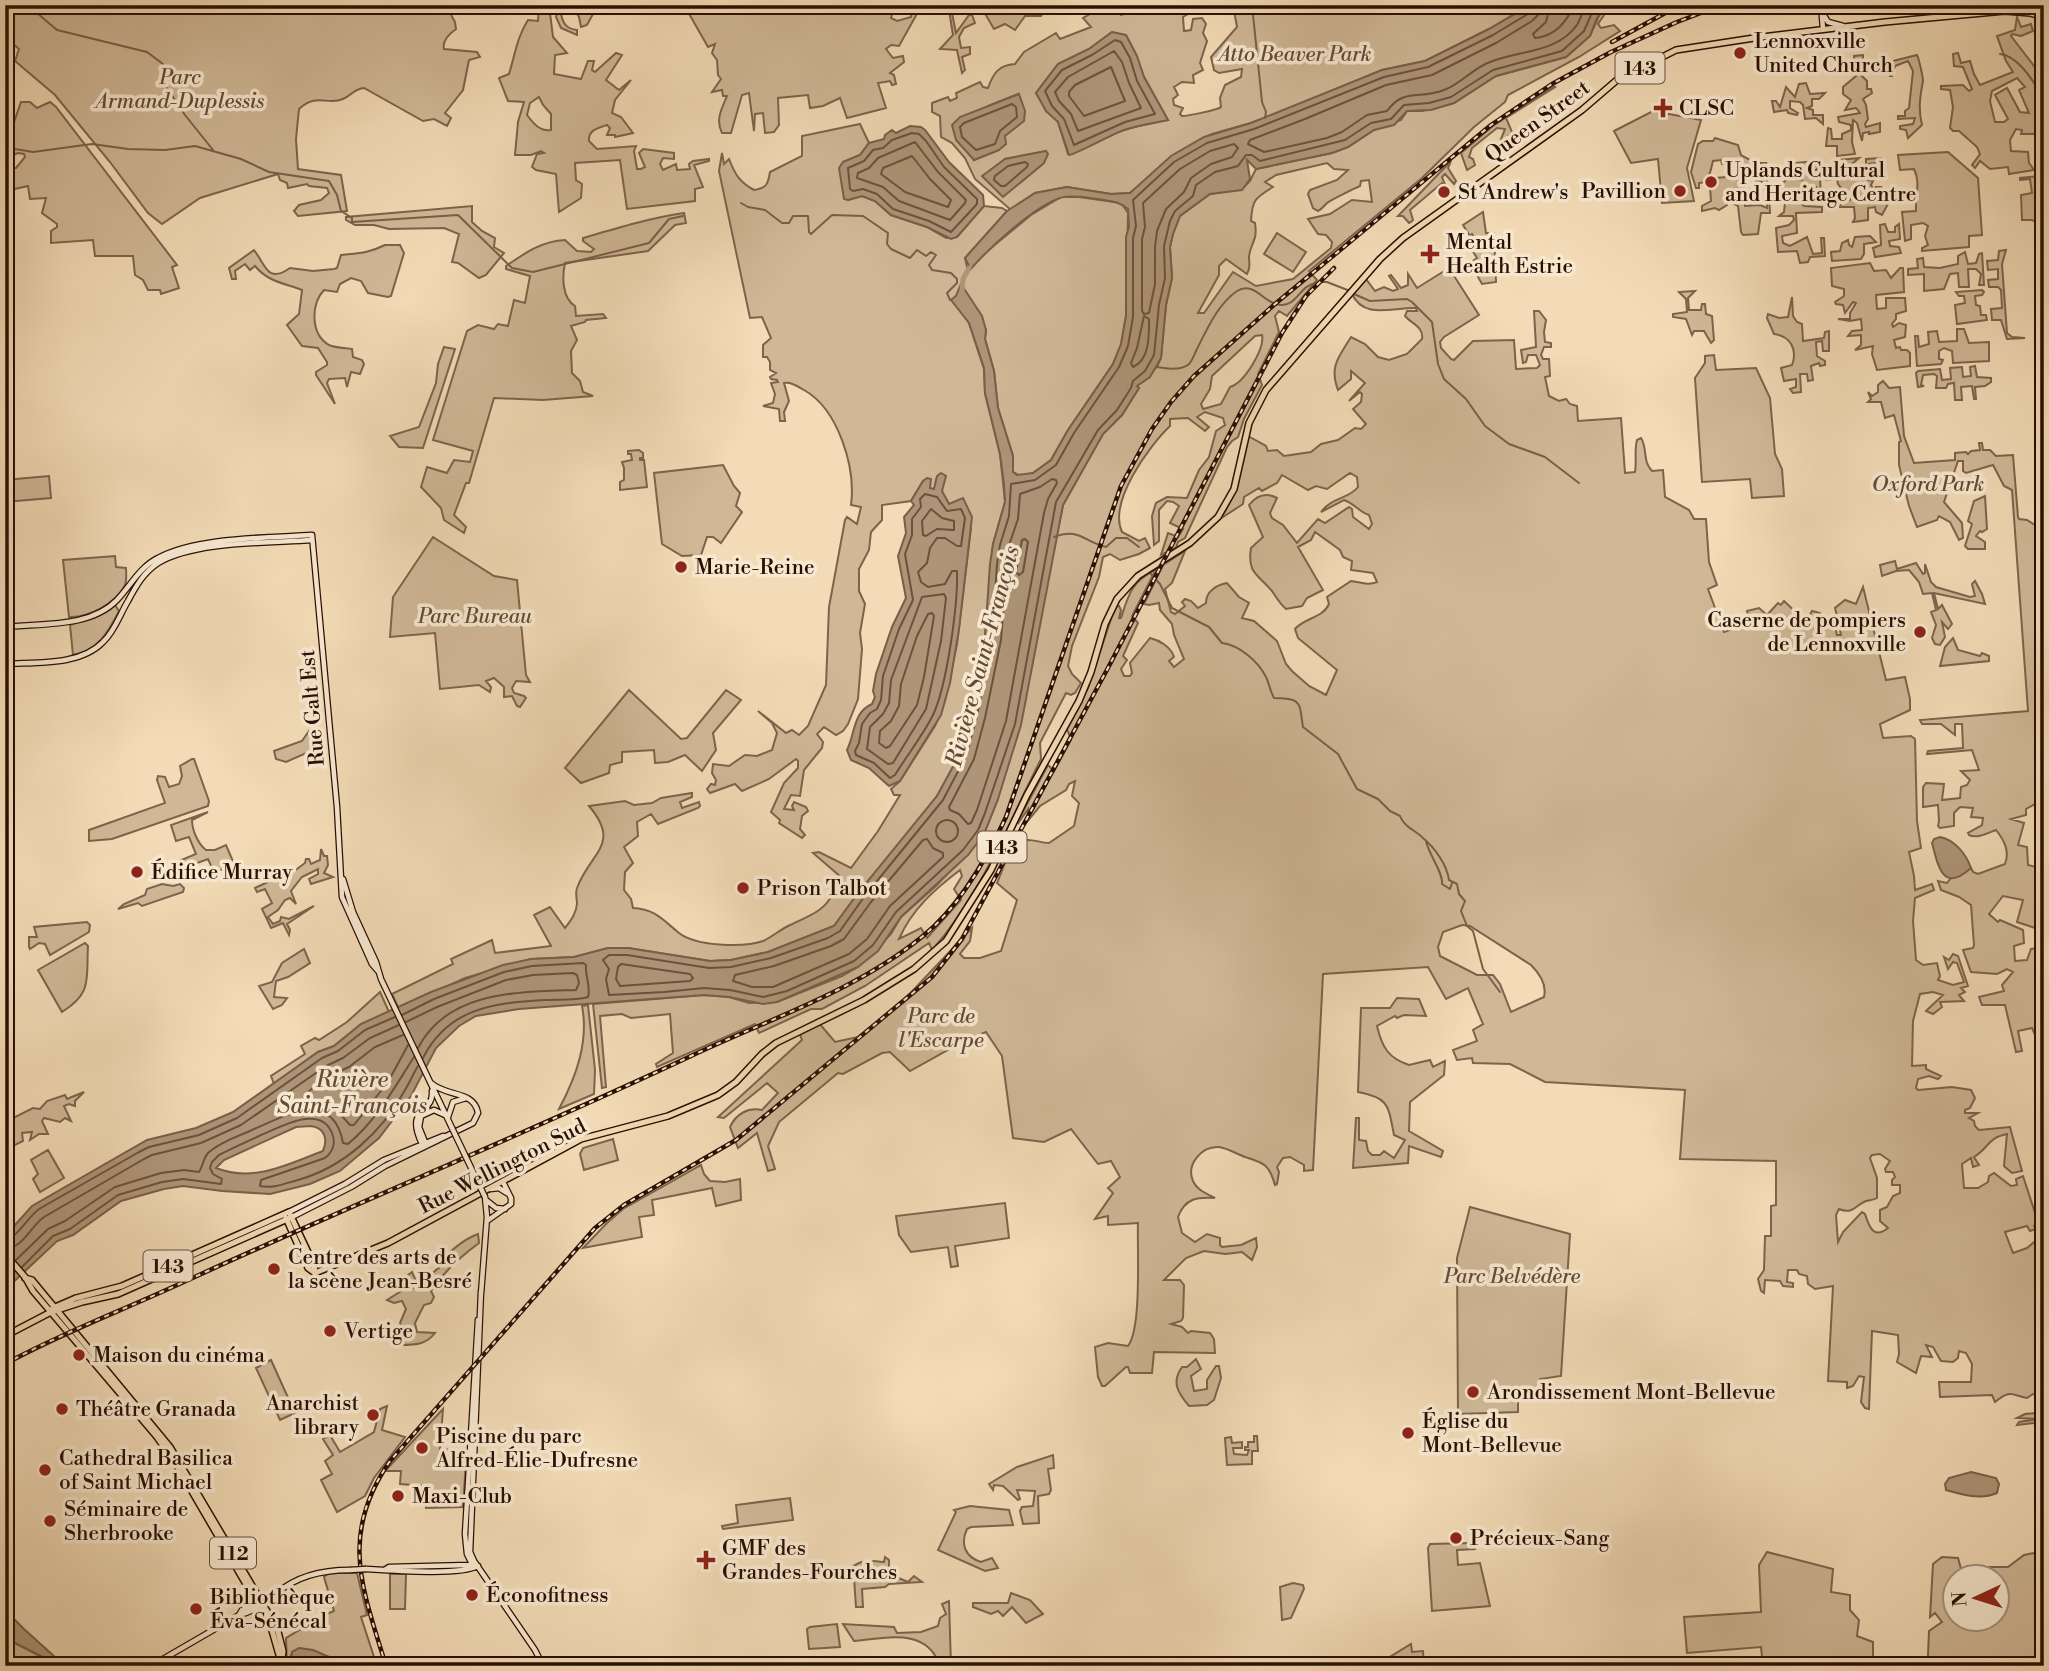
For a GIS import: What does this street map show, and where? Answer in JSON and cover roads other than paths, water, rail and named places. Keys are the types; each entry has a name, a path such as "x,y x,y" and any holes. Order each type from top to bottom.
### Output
{"main road":[{"path":"1821,8 1828,22 1844,26"},
{"path":"1821,8 1823,29"},
{"name":"Queen Street","path":"1214,522 1234,489 1249,423 1266,390 1380,259 1403,238 1582,110 1626,75 1684,48 1844,26 2005,11 2044,17"},
{"name":"Rue Wellington Sud","path":"288,1215 308,1269 315,1273 388,1242 581,1139 668,1116 718,1095 736,1082 776,1043 864,1000 914,968 938,949 954,929 991,870 1027,794 1079,701 1105,624 1117,599 1138,576 1190,543 1214,522"},
{"path":"5,627 90,618 116,601 147,565 179,549 201,544 312,538"},
{"path":"5,664 69,658 93,651 104,641 147,573 161,562 179,554 312,538"},
{"name":"Rue Galt Est","path":"312,538 342,877 353,912 376,962 377,971 448,1118"},
{"path":"116,601 123,609"},
{"path":"288,1215 351,1187 423,1144 470,1125 477,1116 476,1105 469,1098 442,1091 431,1083"},
{"path":"423,1144 415,1123 433,1098 431,1083"},
{"path":"448,1118 453,1102 469,1098"},
{"path":"423,1144 419,1124 423,1114 437,1110 448,1118 485,1199 481,1336 469,1543 472,1558 543,1666"},
{"path":"486,1222 511,1203 503,1182"},
{"path":"490,1189 503,1189 510,1196"},
{"path":"485,1199 499,1209 506,1209"},
{"name":"143","path":"5,1336 54,1310 118,1294 288,1215"},
{"name":"112","path":"5,1254 25,1278 32,1280 188,1474 279,1634 283,1651 281,1664"},
{"path":"151,1666 315,1572 366,1569 461,1570 478,1566"}],"water":[{"name":"Rivière Saint-François","path":"1530,5 1608,5 1597,18 1590,36 1566,57 1496,76 1454,103 1431,110 1407,111 1394,125 1374,130 1348,147 1332,153 1256,169 1247,160 1250,179 1242,190 1210,194 1180,216 1170,247 1172,278 1166,305 1161,358 1150,377 1137,386 1139,388 1122,415 1103,434 1063,505 1021,725 984,834 968,855 901,917 878,951 858,967 777,1002 763,1004 704,995 519,1009 476,1016 459,1026 436,1048 411,1096 379,1138 340,1171 310,1184 270,1194 183,1186 121,1201 73,1235 57,1241 5,1290 5,1236 32,1206 147,1140 196,1128 233,1112 318,1052 334,1046 361,1024 431,992 503,965 531,959 574,957 608,948 628,948 710,961 731,960 768,952 834,926 937,796 960,754 985,637 990,564 1005,502 1004,484 1000,454 985,393 984,368 969,323 951,300 956,296 961,284 982,316 994,371 998,408 1013,456 1013,472 1017,475 1033,473 1051,460 1113,364 1121,344 1126,316 1128,209 1106,200 1074,196 1060,198 1024,220 968,272 969,266 965,258 1007,211 1035,193 1067,187 1111,194 1130,193 1171,156 1204,137 1251,123 1382,70 1425,61","holes":["311,1126 324,1135 323,1151 257,1173 244,1174 216,1168 224,1160 296,1127"]},
{"path":"1112,32 1126,35 1144,77 1168,120 1124,130 1069,155 1058,122 1046,111 1036,93 1058,64 1089,49"},
{"path":"1019,94 1025,111 1024,121 1005,136 1006,144 999,150 974,160 956,140 952,125 960,117"},
{"path":"910,126 925,130 949,162 983,195 984,206 957,237 951,239 927,227 891,215 875,201 862,196 844,199 839,168 843,162 860,155 869,143 884,139 892,130 896,133"},
{"path":"1046,151 1048,154 1044,163 1003,197 982,176 1005,159"},
{"path":"941,473 946,476 942,491 949,504 963,498 972,517 959,629 950,683 941,715 900,781 889,786 869,768 851,760 847,750 861,712 872,704 875,697 873,691 876,674 892,627 906,598 898,556 906,533 904,517 914,505 911,501 923,481 931,479 930,488 934,489 937,476"},
{"path":"1940,837 1959,848 1971,868 1954,878 1943,874 1932,843"},
{"path":"1971,1472 1996,1478 1999,1484 1997,1493 1978,1496 1946,1490 1945,1484 1949,1478"},
{"path":"5,1595 12,1617 24,1629 55,1657 83,1666 54,1666 45,1658 7,1639"},
{"path":"299,1648 313,1650 350,1666 290,1666 292,1652"}],"waterway":[{"path":"1252,5 1265,118"},
{"path":"37,13 57,30 147,52 163,64 165,85 213,150"},
{"path":"2000,54 2020,65 2044,98"},
{"path":"5,150 9,148 33,152 92,144 165,150 195,146 241,159 269,172 329,181 337,195 341,211 352,218 352,222 458,215 512,268 533,272 649,243 669,219 683,216"},
{"path":"741,203 765,210 782,223 789,223 793,216 808,216 811,234 832,215 863,216 888,233 887,244 891,249 910,258 917,250 926,256 931,252 936,255 929,265 932,270 951,273 957,279 957,283 947,293 950,300"},
{"path":"962,292 963,279 969,268"},
{"path":"1321,282 1350,291"},
{"path":"1157,367 1178,369 1189,364 1214,317 1237,291 1249,289 1281,305 1291,302 1306,287 1316,283"},
{"path":"1354,294 1370,301 1407,299 1412,302 1432,322 1438,364 1444,379 1466,399 1485,426 1509,444 1545,457 1579,483"},
{"path":"1054,537 1076,534 1106,547 1116,538 1127,538 1139,547"},
{"path":"1150,573 1160,584 1172,608 1209,627 1222,643 1241,650 1253,660 1263,671 1274,698 1290,699 1298,704 1303,727 1338,754 1357,789 1378,799 1390,811 1400,816 1407,826 1432,847 1443,863 1449,880 1457,884 1459,894 1465,901 1461,911 1467,926 1473,931 1483,969 1500,992"},
{"path":"1426,841 1441,875 1442,884 1450,889 1452,883"}],"railway":[{"path":"1612,42 1680,5"},
{"path":"5,1364 68,1333 811,1003 869,973 923,936 960,897 990,850 1006,817 1121,486 1152,429 1171,402 1194,376 1275,304 1491,125 1552,84 1611,52 1722,5"},
{"path":"386,1666 363,1586 360,1538 364,1513 374,1488 390,1461 595,1228 624,1205 736,1140 932,977 962,939 1109,666 1282,333 1306,296 1334,268"}],"place":[{"name":"Lennoxville United Church","path":"1740,53"},
{"name":"CLSC","path":"1663,108"},
{"name":"Uplands Cultural and Heritage Centre","path":"1711,182"},
{"name":"Pavillion","path":"1680,191"},
{"name":"St Andrew's","path":"1444,192"},
{"name":"Mental Health Estrie","path":"1430,254"},
{"name":"Marie-Reine","path":"681,567"},
{"name":"Caserne de pompiers de Lennoxville","path":"1920,632"},
{"name":"Édifice Murray","path":"137,872"},
{"name":"Prison Talbot","path":"743,888"},
{"name":"Centre des arts de la scène Jean-Besré","path":"274,1269"},
{"name":"Vertige","path":"330,1331"},
{"name":"Maison du cinéma","path":"79,1355"},
{"name":"Arondissement Mont-Bellevue","path":"1473,1392"},
{"name":"Théâtre Granada","path":"62,1409"},
{"name":"Anarchist library","path":"373,1415"},
{"name":"Église du Mont-Bellevue","path":"1408,1433"},
{"name":"Piscine du parc Alfred-Élie-Dufresne","path":"422,1448"},
{"name":"Cathedral Basilica of Saint Michael","path":"45,1470"},
{"name":"Maxi-Club","path":"398,1496"},
{"name":"Séminaire de Sherbrooke","path":"50,1521"},
{"name":"Précieux-Sang","path":"1456,1538"},
{"name":"GMF des Grandes-Fourches","path":"706,1560"},
{"name":"Éconofitness","path":"472,1595"},
{"name":"Bibliothèque Éva-Sénécal","path":"196,1609"}],"park label":[{"name":"Atto Beaver Park","path":"1295,54"},
{"name":"Parc Armand-Duplessis","path":"180,89"},
{"name":"Oxford Park","path":"1928,484"},
{"name":"Parc Bureau","path":"475,616"},
{"name":"Parc de l'Escarpe","path":"941,1028"},
{"name":"Parc Belvédère","path":"1512,1276"}]}
